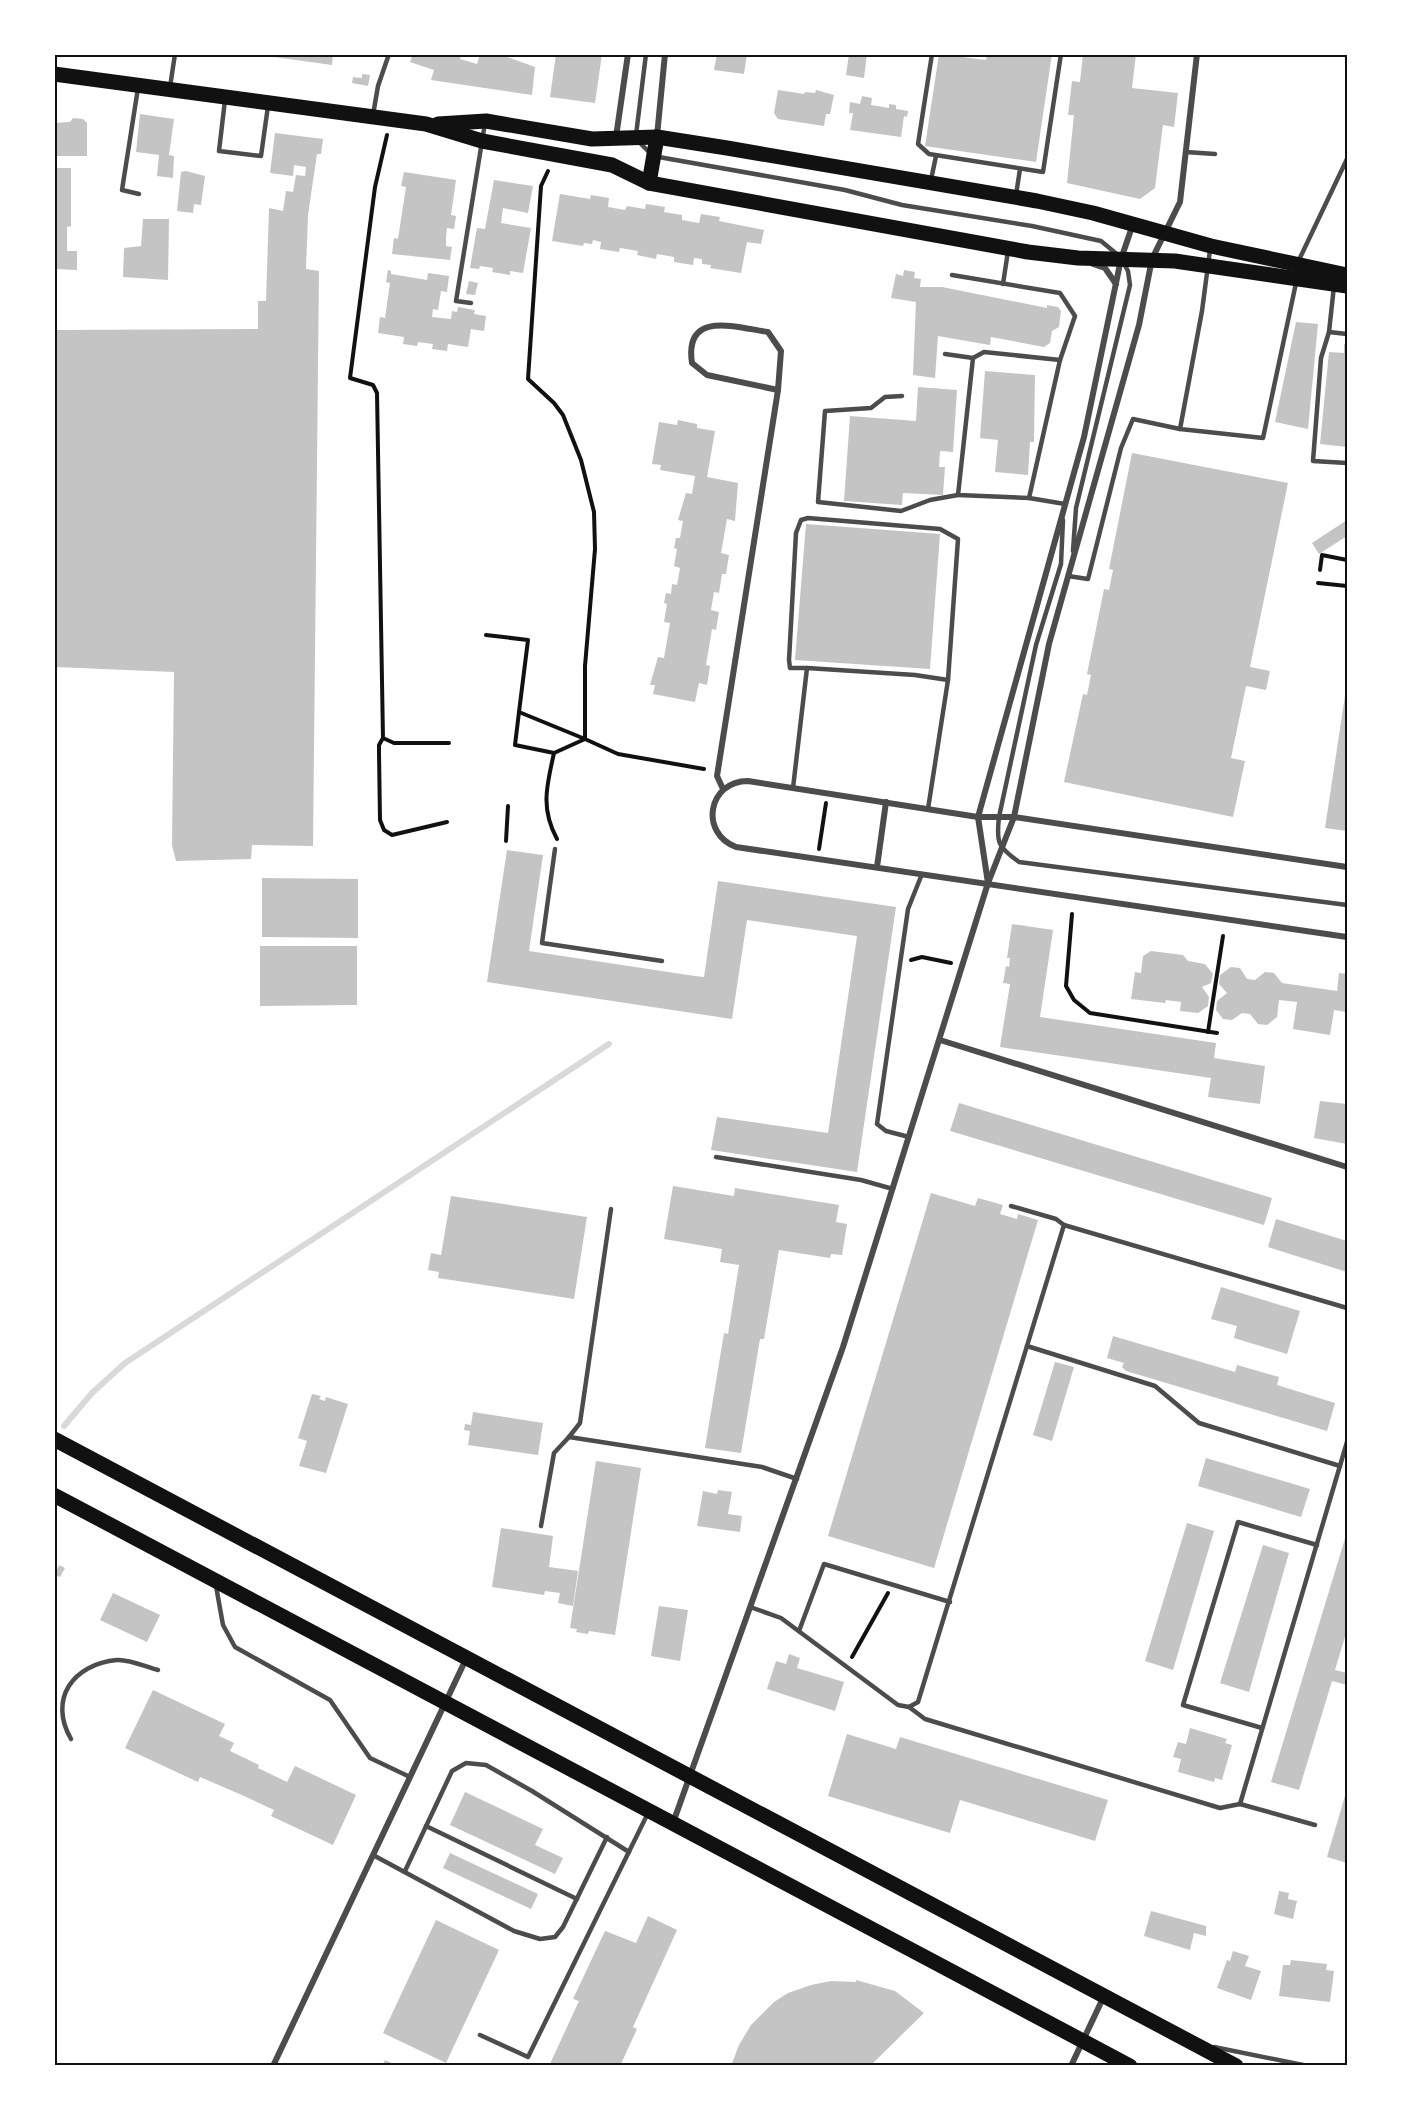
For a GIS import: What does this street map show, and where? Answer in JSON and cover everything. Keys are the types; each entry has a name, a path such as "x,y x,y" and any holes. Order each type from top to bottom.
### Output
{"main road":[{"path":"54,74 426,124 486,121 592,139 657,137 1015,198 1133,223 1211,246 1298,263 1341,280"},
{"path":"426,124 482,141 612,165 649,183 1008,248 1078,258 1152,260 1208,266 1297,280 1341,280"},
{"path":"649,183 657,137"},
{"path":"612,165 616,138"},
{"path":"54,1439 1236,2066"},
{"path":"54,1495 1131,2066"}],"street":[{"path":"616,138 628,54"},
{"path":"657,137 665,54"},
{"path":"673,1823 843,1347 988,884 1014,817 1049,644 1139,325 1152,260 1180,202 1197,54"},
{"path":"988,884 978,817 1084,437 1121,259 1133,223"},
{"path":"1078,258 1105,268 1116,285"},
{"path":"723,789 717,776 778,390 781,351 768,332 713,324 698,332 690,347 692,363 707,375 778,390"},
{"path":"1347,867 1014,817 978,817 741,781 723,789 716,798 711,811 713,825 724,841 736,847 923,873 1347,938"},
{"path":"877,867 886,802"},
{"path":"940,1040 1347,1167"},
{"path":"273,2066 466,1659"},
{"path":"1071,2066 1104,1996"}],"lane":[{"path":"170,90 175,54"},
{"path":"373,117 378,86 389,54"},
{"path":"646,54 636,137 643,148 653,156 844,190 902,205 1032,226 1101,241 1121,259 1128,271 1130,285 1076,508 1072,561"},
{"path":"932,54 918,144 922,151 936,156 1043,172 1061,54"},
{"path":"138,86 122,190 139,194"},
{"path":"226,97 219,151 261,156 268,103"},
{"path":"471,303 456,301 486,121"},
{"path":"1186,152 1215,154"},
{"path":"931,182 936,156"},
{"path":"1068,576 1088,579 1121,448 1133,419 1180,429 1263,438 1295,299 1298,263 1347,159"},
{"path":"1015,198 1020,169"},
{"path":"1180,429 1211,246"},
{"path":"1003,284 1008,248"},
{"path":"952,275 1060,293 1075,316 1060,360 1029,498"},
{"path":"1341,280 1321,358 1313,461 1347,463"},
{"path":"1329,332 1347,334"},
{"path":"945,354 972,358 984,352 1060,360"},
{"path":"958,495 972,358"},
{"path":"902,396 885,397 870,408 825,411 818,502 901,511 930,500 958,495 1029,498 1064,507 1061,564 1036,645 999,817 997,836 1002,850 1019,862 1347,905"},
{"path":"928,809 948,680 958,539 940,529 808,518 801,520 796,533 790,668 915,675 948,680"},
{"path":"793,788 807,668"},
{"path":"555,849 542,943 662,961"},
{"path":"909,1137 886,1131 876,1124 908,909 923,873"},
{"path":"716,1157 861,1180 893,1189"},
{"path":"1011,1206 1056,1219 1064,1225 1347,1308"},
{"path":"541,1526 554,1453 580,1423 611,1209"},
{"path":"909,1707 918,1702 922,1693 1064,1225"},
{"path":"1027,1346 1155,1386 1199,1423 1340,1466"},
{"path":"569,1437 762,1467 797,1479"},
{"path":"1240,1804 1347,1442"},
{"path":"1262,1728 1183,1705 1238,1522 1317,1545"},
{"path":"798,1631 824,1564 950,1602"},
{"path":"215,1580 223,1625 235,1647 330,1700 370,1758 410,1777"},
{"path":"750,1607 781,1618 898,1705 909,1707 925,1719 1220,1808 1240,1804 1315,1825"},
{"path":"71,1739 62,1723 61,1706 67,1688 80,1672 100,1663 120,1659 158,1670"},
{"path":"405,1870 452,1772 466,1763 486,1765 608,1837 629,1852"},
{"path":"480,2035 528,2057 649,1811"},
{"path":"426,1826 577,1899"},
{"path":"373,1855 405,1870 514,1931 540,1939 555,1937 563,1927 608,1837"},
{"path":"1195,2044 1308,2066"}],"path":[{"path":"390,120 375,187 350,378 373,385 377,393 383,738 379,745 380,820 384,830 392,835 447,822"},
{"path":"549,167 541,186 528,379 554,403 563,415 581,460 594,512 595,549 585,666 585,739"},
{"path":"1320,570 1322,555 1347,560"},
{"path":"1318,583 1347,586"},
{"path":"486,635 528,640 515,745 554,753 585,739"},
{"path":"519,712 618,754 656,763 704,770 705,761 719,763"},
{"path":"383,738 394,743 448,743"},
{"path":"547,822 546,800 554,753"},
{"path":"818,858 828,794"},
{"path":"506,841 508,806"},
{"path":"1072,914 1066,986 1074,1000 1090,1013 1217,1033"},
{"path":"1208,1032 1223,936"},
{"path":"900,964 922,957 963,966"},
{"path":"846,1666 879,1612 892,1584"}],"building":[{"path":"252,54 333,54 332,65"},
{"path":"413,54 461,54 460,59 477,64 480,54 499,54 535,67 532,95 431,80 434,70 410,62"},
{"path":"556,54 602,54 595,103 550,97"},
{"path":"717,54 747,54 744,74 714,70"},
{"path":"849,54 867,54 864,78 846,75"},
{"path":"939,54 986,60 987,54 1052,54 1036,162 925,146"},
{"path":"1083,54 1136,54 1132,88 1178,93 1174,127 1163,125 1155,188 1140,199 1067,183 1074,115 1068,115 1072,81 1080,82"},
{"path":"362,74 370,75 368,86 352,83 353,77 362,78"},
{"path":"778,90 804,94 805,92 815,93 816,90 834,95 830,114 826,114 824,126 778,119 774,113"},
{"path":"862,96 872,98 871,105 889,108 889,104 896,105 896,109 908,111 907,117 904,116 901,137 850,130 853,113 849,113 850,102 860,104"},
{"path":"140,114 174,119 169,155 174,156 173,178 157,176 159,155 136,152"},
{"path":"73,118 83,119 87,123 87,156 54,156 54,123 70,122"},
{"path":"275,133 323,139 321,154 317,154 308,215 306,269 319,271 313,846 252,845 251,859 176,861 172,845 174,672 56,667 57,330 258,329 258,301 266,301 269,208 283,211 286,191 293,192 296,175 305,176 306,167 294,165 293,176 270,173"},
{"path":"54,168 71,168 71,226 67,227 67,251 77,251 77,270 54,269"},
{"path":"186,171 205,176 201,205 194,204 193,213 177,211 181,172"},
{"path":"404,172 456,180 451,215 456,216 454,229 447,228 446,237 446,246 452,247 450,260 392,254 394,238 398,239 406,187 401,186"},
{"path":"494,180 533,186 528,213 503,208 501,223 531,228 523,273 510,271 510,275 492,272 493,268 480,266 479,269 470,268 477,228 485,229"},
{"path":"560,194 590,199 591,195 609,198 608,207 625,210 627,206 645,209 646,204 665,207 664,212 682,215 682,220 699,223 701,214 720,217 719,221 764,230 761,244 747,242 741,273 710,268 711,265 702,264 702,259 694,258 693,265 674,262 674,257 657,254 656,259 637,255 638,251 620,248 619,252 600,249 601,242 593,240 592,244 584,243 583,246 552,241"},
{"path":"143,219 169,219 168,280 123,277 124,248 141,246"},
{"path":"388,270 391,274 427,280 428,273 449,276 447,292 441,291 438,310 433,309 432,317 451,319 452,311 457,312 458,307 475,310 474,314 486,316 484,331 471,329 468,347 448,344 447,351 432,349 433,344 418,342 417,346 403,344 404,337 378,333 380,317 385,318 390,283 386,282"},
{"path":"904,270 915,272 914,278 921,279 920,287 942,287 1047,308 1047,305 1058,307 1061,311 1059,327 1052,331 1050,343 1044,347 991,337 990,345 938,336 935,378 913,375 916,302 891,298 896,274 903,276"},
{"path":"469,281 478,283 475,295 466,294"},
{"path":"1296,322 1318,324 1308,429 1275,422"},
{"path":"1344,344 1347,344 1347,447 1320,444 1329,352 1344,353"},
{"path":"985,371 1035,375 1034,442 1030,442 1028,475 995,472 998,440 980,438"},
{"path":"918,387 957,390 953,452 940,451 939,467 945,467 943,495 903,493 902,505 844,501 850,416 916,421"},
{"path":"678,420 697,424 697,428 715,431 707,477 738,483 735,521 727,519 721,553 729,555 726,574 722,574 719,593 714,592 711,610 719,612 716,630 712,629 706,665 710,666 707,685 699,683 695,702 653,694 655,685 650,685 658,657 664,658 670,623 664,622 667,604 664,603 666,593 671,594 672,584 677,585 680,568 674,566 676,538 680,538 683,521 678,520 686,493 692,494 695,476 660,470 661,465 652,464 659,422 677,425"},
{"path":"1132,453 1288,483 1250,667 1270,671 1266,690 1246,686 1231,758 1245,761 1233,817 1064,782 1083,694 1087,695 1091,675 1087,674 1104,589 1109,590 1113,570 1109,569"},
{"path":"1347,520 1347,536 1319,554 1312,543"},
{"path":"806,524 940,534 930,669 795,660"},
{"path":"1347,689 1347,831 1325,828"},
{"path":"507,850 543,855 529,951 695,976 704,977 718,881 896,907 857,1172 711,1150 717,1117 828,1133 857,936 747,920 732,1019 487,982"},
{"path":"262,878 358,879 358,938 262,937"},
{"path":"1012,924 1053,930 1040,1017 1216,1043 1214,1058 1265,1066 1260,1104 1208,1097 1211,1078 1000,1047 1010,984 1003,983 1006,966 1009,967 1010,958 1007,958"},
{"path":"260,946 357,946 357,1005 260,1006"},
{"path":"1151,951 1183,955 1188,961 1205,964 1213,974 1211,983 1202,987 1209,997 1208,1006 1198,1013 1180,1011 1181,1002 1166,1000 1165,1003 1131,999 1135,972 1141,973 1143,956"},
{"path":"1231,967 1240,968 1247,979 1255,980 1265,972 1274,973 1282,983 1337,991 1339,973 1347,974 1347,1012 1334,1010 1330,1035 1293,1029 1297,1002 1279,1000 1277,1017 1267,1025 1258,1024 1250,1014 1242,1013 1232,1020 1223,1019 1216,1010 1217,1001 1227,993 1219,984 1220,975"},
{"path":"1320,1101 1347,1104 1347,1144 1314,1138"},
{"path":"959,1103 1272,1198 1264,1225 950,1131"},
{"path":"673,1186 734,1196 735,1188 839,1205 836,1222 847,1224 842,1255 831,1254 830,1258 779,1250 764,1339 760,1339 741,1453 705,1448 724,1333 728,1334 739,1265 720,1262 722,1249 664,1239"},
{"path":"931,1193 975,1206 978,1198 1003,1205 1000,1214 1017,1219 1018,1214 1038,1220 934,1568 828,1536"},
{"path":"451,1196 587,1217 574,1299 438,1278 439,1272 428,1270 431,1253 441,1255"},
{"path":"1276,1219 1347,1241 1347,1272 1268,1247"},
{"path":"1221,1287 1300,1311 1287,1354 1234,1338 1237,1326 1211,1319"},
{"path":"1113,1336 1235,1372 1237,1365 1279,1377 1277,1385 1335,1403 1327,1431 1126,1371 1122,1367 1124,1363 1107,1358"},
{"path":"1055,1362 1074,1367 1052,1441 1033,1435"},
{"path":"312,1394 321,1396 319,1399 325,1401 326,1397 348,1404 326,1473 299,1466 307,1441 298,1438"},
{"path":"473,1412 543,1423 538,1455 468,1445 470,1431 464,1430 465,1424 471,1425"},
{"path":"1206,1458 1310,1489 1301,1517 1198,1486"},
{"path":"596,1461 641,1468 615,1635 589,1631 588,1634 576,1632 577,1629 570,1628"},
{"path":"718,1490 732,1492 728,1514 742,1516 740,1532 697,1526 703,1491 717,1494"},
{"path":"1187,1523 1214,1531 1173,1670 1145,1661"},
{"path":"501,1528 553,1536 549,1567 578,1571 573,1606 558,1603 560,1593 545,1591 544,1595 492,1587"},
{"path":"1347,1532 1347,1630 1335,1670 1347,1673 1347,1685 1332,1681 1299,1790 1271,1782"},
{"path":"1263,1545 1289,1553 1249,1692 1220,1683"},
{"path":"59,1565 65,1568 60,1577 55,1575"},
{"path":"113,1593 160,1615 147,1642 100,1620"},
{"path":"659,1606 688,1610 680,1661 651,1656"},
{"path":"789,1654 800,1658 797,1668 844,1682 835,1711 767,1689 776,1661 786,1664"},
{"path":"153,1690 225,1724 219,1736 234,1743 230,1751 259,1765 258,1768 287,1782 295,1766 356,1795 333,1845 271,1816 274,1810 244,1796 200,1777 198,1782 125,1748"},
{"path":"1190,1728 1227,1739 1225,1743 1232,1745 1222,1780 1215,1778 1214,1782 1178,1772 1181,1759 1173,1757 1178,1742 1186,1744"},
{"path":"847,1734 896,1749 900,1737 1108,1800 1095,1841 960,1800 950,1833 828,1796"},
{"path":"1347,1789 1347,1863 1327,1857"},
{"path":"465,1792 543,1829 535,1845 563,1858 555,1874 450,1825"},
{"path":"450,1853 538,1894 531,1909 443,1868"},
{"path":"1279,1891 1289,1893 1288,1899 1297,1901 1293,1919 1274,1914"},
{"path":"1151,1911 1206,1926 1206,1936 1194,1933 1190,1950 1144,1936"},
{"path":"648,1916 677,1930 633,2027 637,2029 620,2066 549,2066 579,2001 573,1999 605,1931 636,1943"},
{"path":"436,1920 499,1950 446,2063 383,2033"},
{"path":"1233,1951 1249,1956 1245,1966 1261,1971 1251,2000 1217,1988 1227,1960 1230,1961"},
{"path":"1291,1960 1327,1964 1326,1970 1334,1971 1330,2002 1279,1996 1283,1965 1290,1965"},
{"path":"856,1980 895,1991 924,2013 870,2066 731,2066 739,2045 751,2025 774,2002 788,1993 811,1985 831,1981 856,1982"},
{"path":"385,2060 398,2066 382,2066"}],"waterway":[{"path":"64,1426 92,1393 125,1363 609,1044"}]}
